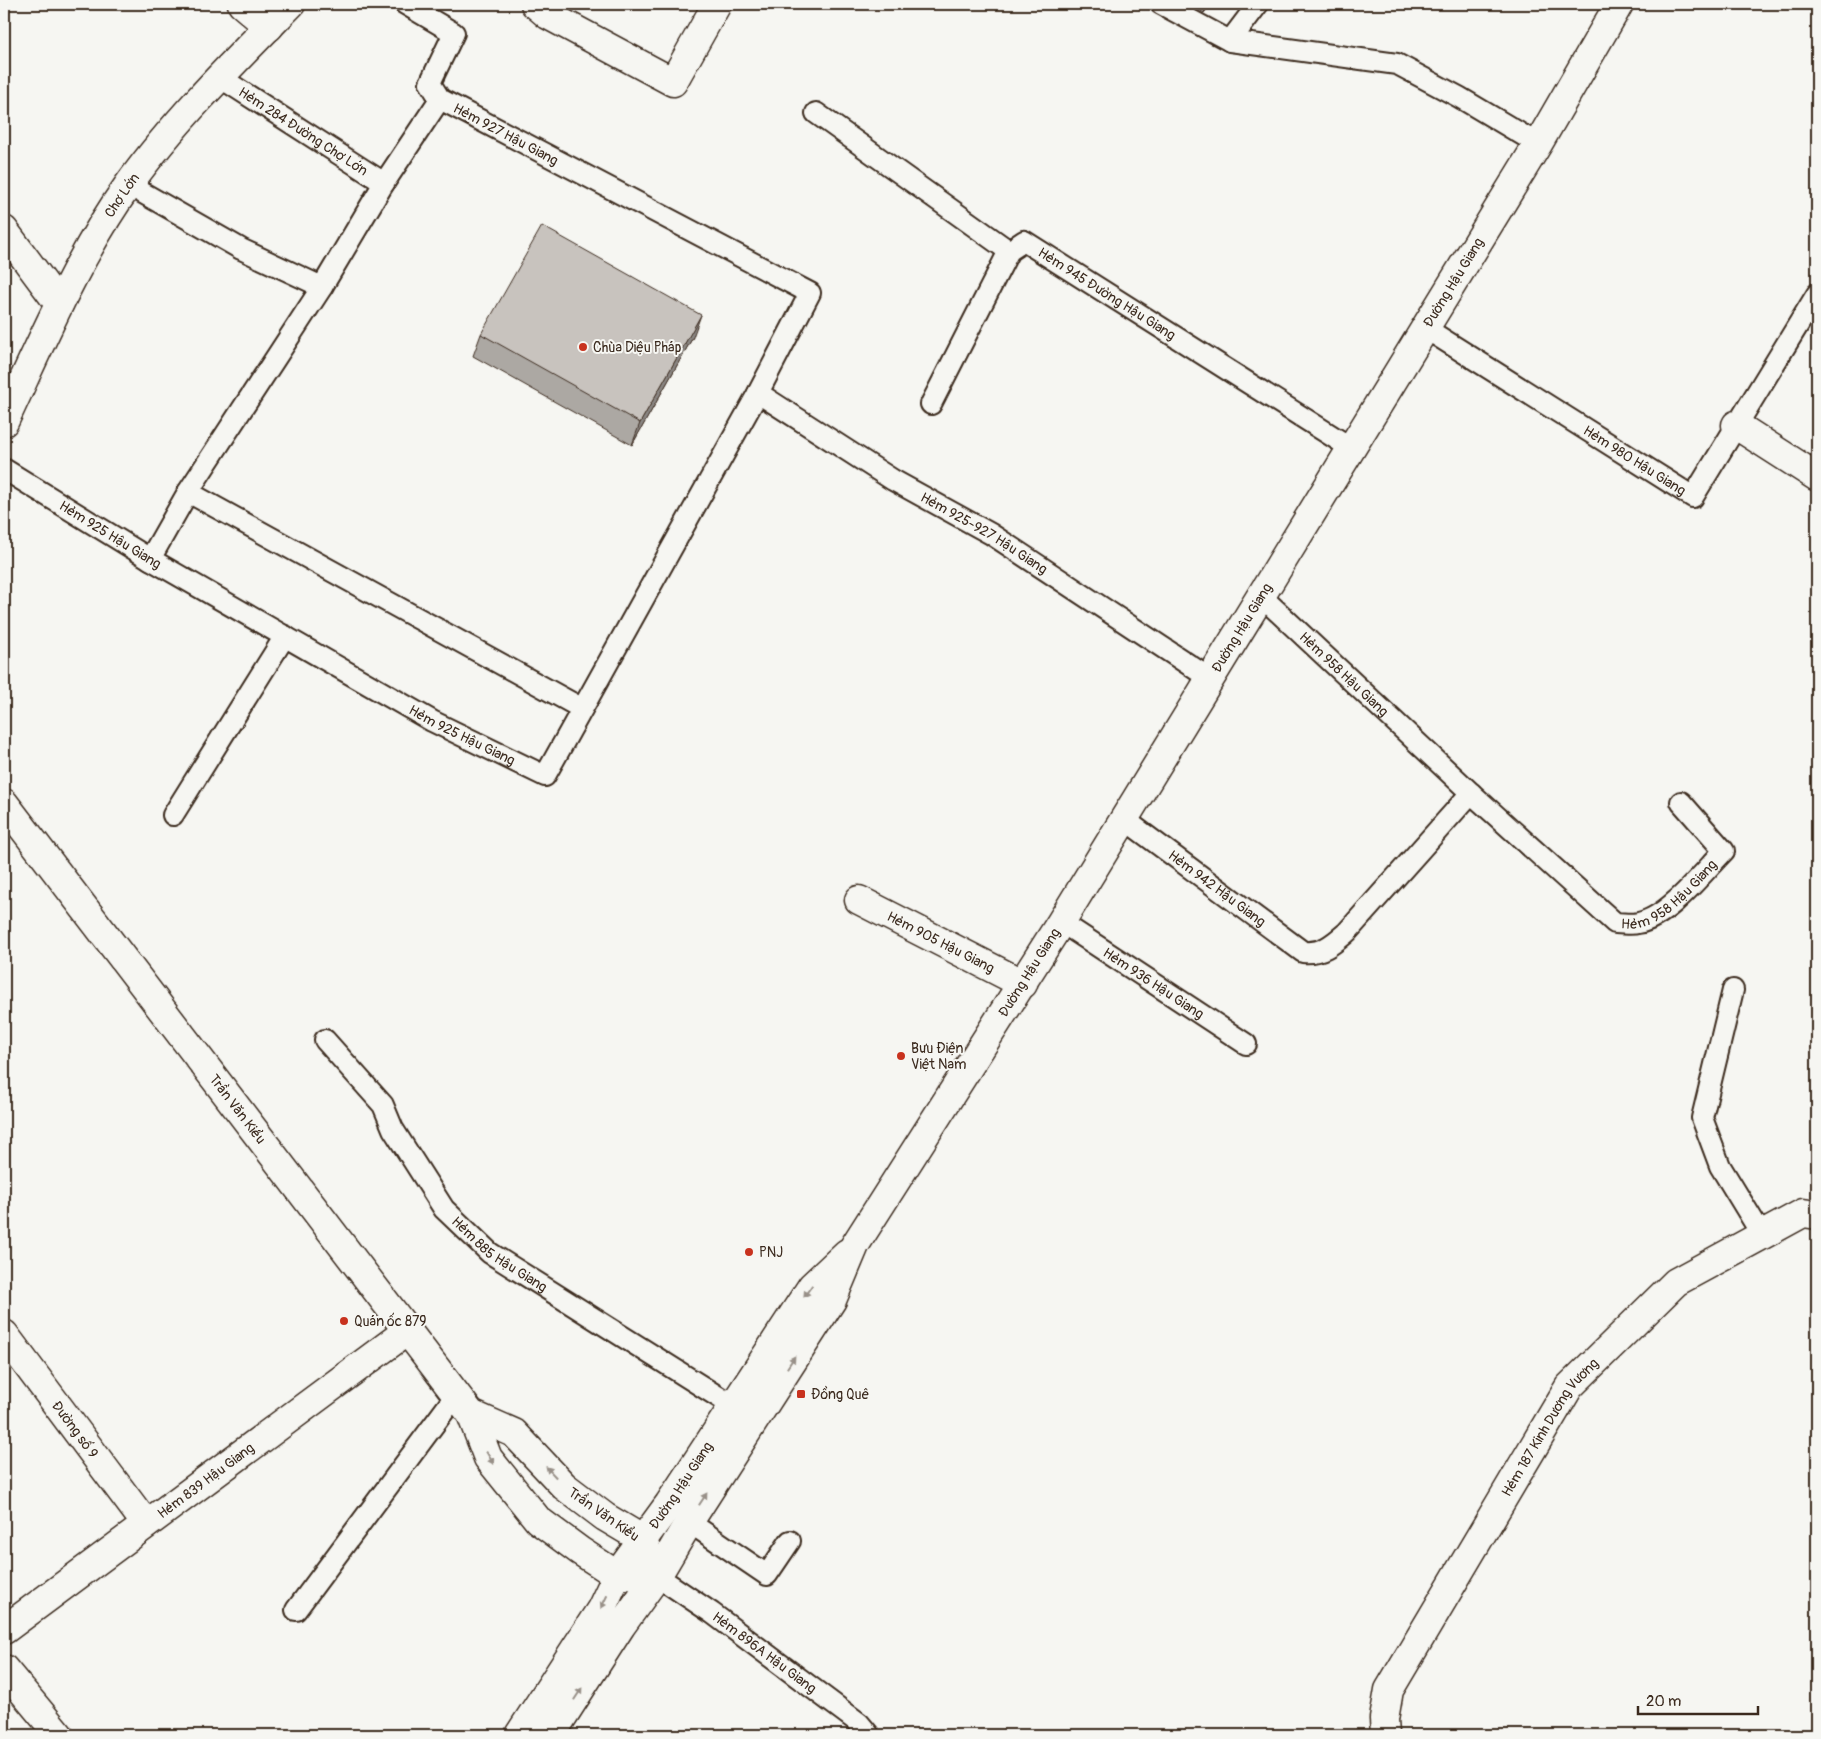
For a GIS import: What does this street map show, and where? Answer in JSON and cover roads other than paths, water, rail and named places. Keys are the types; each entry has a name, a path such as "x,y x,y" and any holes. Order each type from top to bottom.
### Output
{"street":[{"path":"242,4 269,27"},
{"name":"Chợ Lớn","path":"4,422 87,249 129,185 221,78 291,4"},
{"path":"547,8 673,82 717,4"},
{"name":"Đường Hậu Giang","path":"551,1735 621,1626 657,1576 689,1522 832,1300 855,1245 1023,984 1538,144 1619,4"},
{"path":"4,230 59,304"},
{"path":"1736,425 1817,477"},
{"name":"Trần Văn Kiểu","path":"4,803 464,1404 488,1458 538,1520 617,1575"},
{"name":"Hẻm 905 Hậu Giang","path":"859,900 1023,984"},
{"name":"Hẻm 187 Kinh Dương Vương","path":"1385,1735 1384,1719 1389,1690 1570,1387 1676,1282 1803,1213 1817,1214"},
{"name":"Đường Hậu Giang","path":"519,1735 601,1608 617,1575 669,1504 812,1286 855,1245"},
{"name":"Hẻm 839 Hậu Giang","path":"4,1630 407,1331"},
{"name":"Đường số 9","path":"4,1334 146,1524"},
{"name":"Trần Văn Kiểu","path":"464,1404 514,1433 564,1486 605,1517 642,1539 657,1576"},
{"path":"617,1575 657,1576"},
{"path":"4,1669 51,1733"}],"lane":[{"path":"404,4 454,33 430,83 440,100"},
{"path":"1161,4 1230,41 1397,64 1459,97 1538,144"},
{"path":"1230,41 1258,4"},
{"name":"Hẻm 284 Đường Chợ Lớn","path":"221,78 384,182"},
{"name":"Hẻm 927 Hậu Giang","path":"150,559 188,492 322,287 384,182 440,100 810,293 758,392"},
{"path":"816,113 1009,252 931,404"},
{"path":"129,185 240,249 322,287"},
{"name":"Hẻm 945 Đường Hậu Giang","path":"1009,252 1024,241 1351,448"},
{"name":"Hẻm 980 Hậu Giang","path":"1424,328 1693,497 1817,294"},
{"name":"Hẻm 925-927 Hậu Giang","path":"758,392 893,480 991,534 1209,678"},
{"name":"Hẻm 925 Hậu Giang","path":"4,468 150,559 432,721 545,776 581,708 758,392"},
{"path":"188,492 581,708"},
{"name":"Hẻm 958 Hậu Giang","path":"1261,596 1471,793 1615,923 1627,924 1647,920 1666,908 1724,850 1681,802"},
{"path":"173,815 285,636"},
{"name":"Hẻm 942 Hậu Giang","path":"1124,819 1302,952 1312,953 1329,948 1347,932 1471,793"},
{"name":"Hẻm 936 Hậu Giang","path":"1061,922 1246,1044"},
{"path":"1733,990 1702,1118 1720,1166 1762,1235"},
{"name":"Hẻm 885 Hậu Giang","path":"325,1040 383,1105 393,1129 444,1209 490,1253 733,1406"},
{"path":"296,1610 464,1404"},
{"path":"689,1522 767,1575 790,1541"},
{"name":"Hẻm 896A Hậu Giang","path":"657,1576 720,1619 859,1723 869,1735"}],"place":[{"name":"Chùa Diệu Pháp","path":"583,347"},
{"name":"Bưu Điện Việt Nam","path":"901,1056"},
{"name":"PNJ","path":"749,1252"},
{"name":"Quán ốc 879","path":"344,1321"},
{"name":"Đồng Quê","path":"801,1394"}]}
